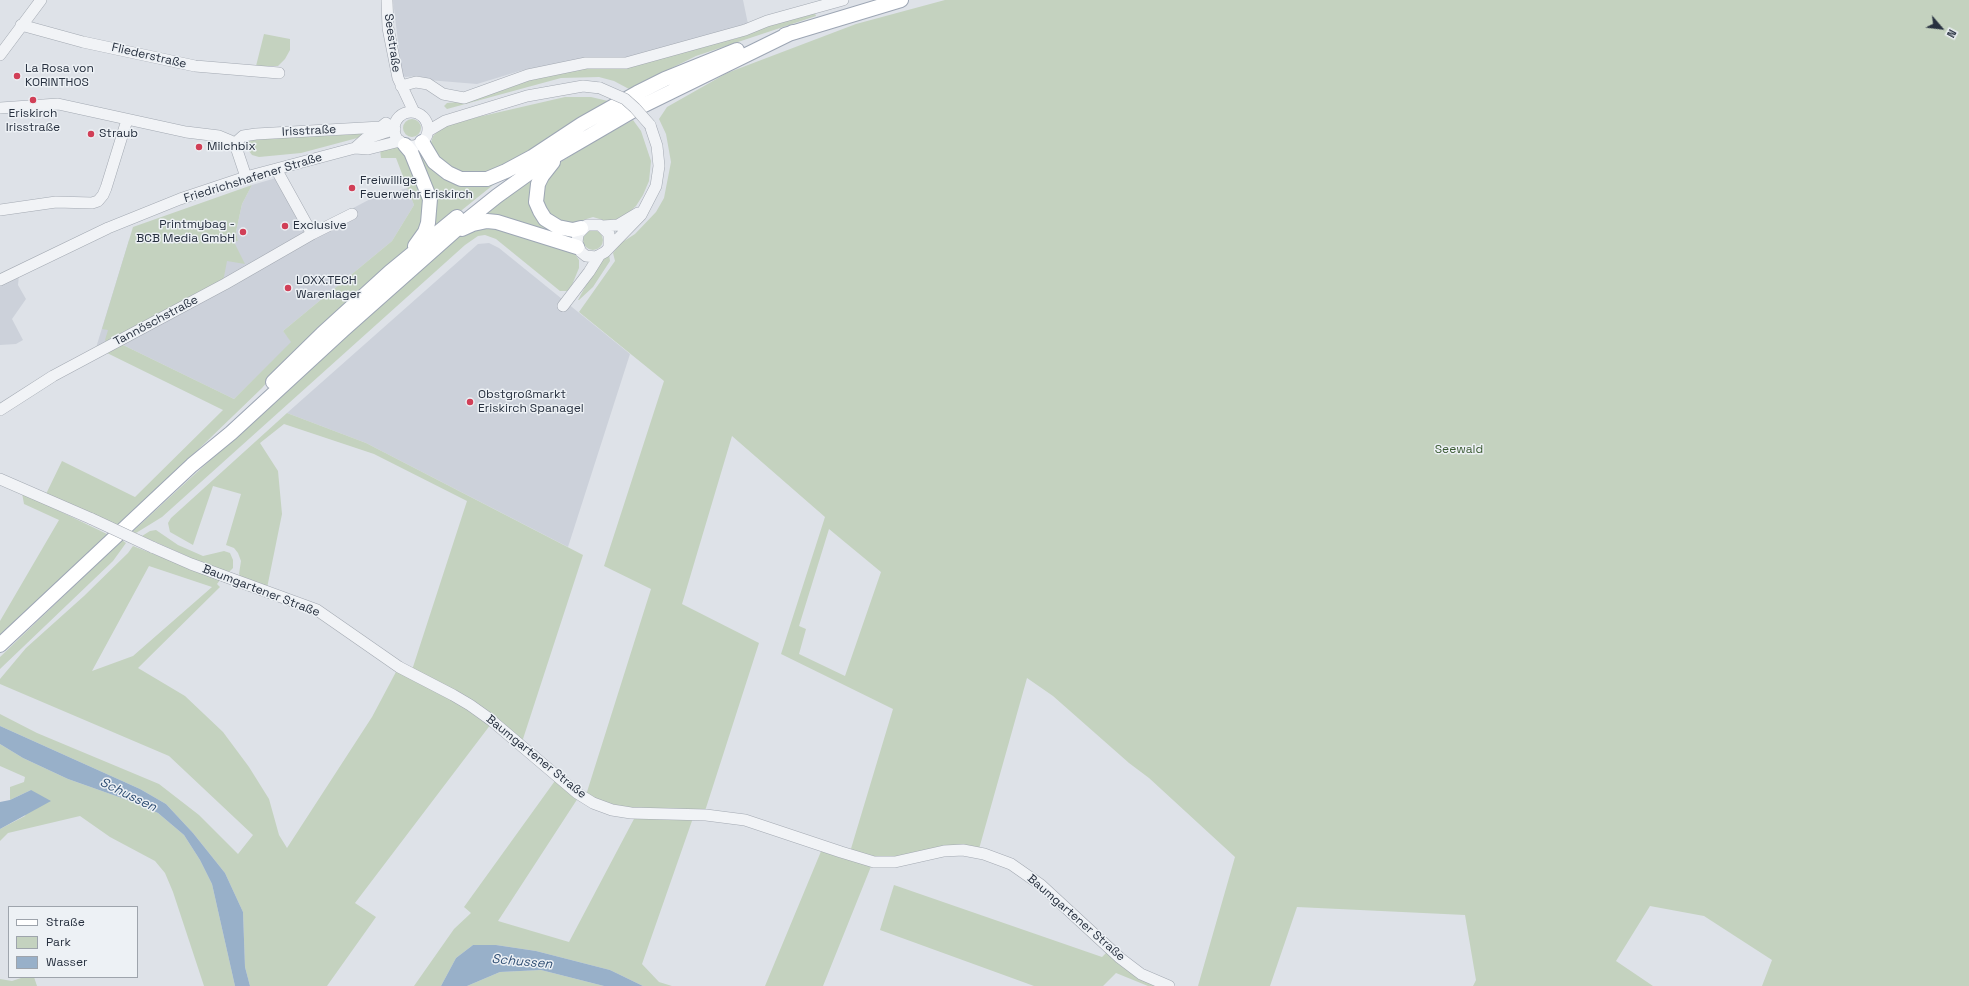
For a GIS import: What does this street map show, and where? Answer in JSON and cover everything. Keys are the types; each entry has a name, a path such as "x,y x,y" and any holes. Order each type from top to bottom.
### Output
{"main road":[{"path":"425,131 434,162 448,173 461,179 487,179 532,157 603,112 665,79 734,51 901,0"},
{"path":"0,645 192,465 231,433 467,220 497,196 543,163 634,110 793,32"},
{"path":"582,228 567,229 558,227 545,219 536,202 536,192 542,176 548,167 556,159 586,138"},
{"path":"390,272 420,239 430,216 430,199 426,185 411,152 403,143"},
{"path":"192,465 225,428 322,334 390,272 532,157"},
{"path":"436,248 464,228 487,221 517,227 580,250"}],"street":[{"path":"0,55 6,38 21,25 41,0"},
{"name":"Seestraße","path":"387,0 388,28 398,78 414,112"},
{"path":"401,86 416,82 428,84 443,94 464,98 528,75 586,63 626,63 745,30 767,21 843,0"},
{"name":"Fliederstraße","path":"21,25 83,42 195,66 279,73"},
{"name":"Seestraße","path":"401,86 401,116"},
{"path":"425,131 421,115 414,112 401,116 390,126 403,143 416,145 425,131 445,121 527,96 583,86 600,88 625,100 635,108 650,125 657,146 659,166 656,186 645,208 631,227 599,256 589,272 563,306"},
{"path":"0,108 58,104 127,120 194,133 219,136 234,144 246,177"},
{"path":"0,210 56,202 92,203 98,201 106,188 127,120"},
{"name":"Irisstraße","path":"234,144 243,136 256,134 390,126"},
{"name":"Friedrichshafener Straße","path":"355,148 365,139 390,126"},
{"name":"Friedrichshafener Straße","path":"0,280 108,228 180,200 246,177 355,148 368,149 403,143"},
{"path":"276,169 312,234"},
{"path":"584,278 577,237 582,228 590,224 603,226 618,225 645,208"},
{"name":"Tannöschstraße","path":"0,410 53,376 225,284 312,234 352,214"},
{"path":"603,226 609,234 609,247"},
{"path":"580,250 590,257 599,256"},
{"name":"Baumgartener Straße","path":"0,479 191,564 316,610 399,667 453,695 491,720 577,793 593,802 612,810 632,813 706,815 745,820 874,862 895,862 944,851 963,850 984,854 1011,864 1041,885 1120,958 1141,974 1169,986"}],"shaded area":[{"path":"393,0 743,0 748,24 629,57 584,60 523,70 477,84 428,80 419,76 405,77 402,75"},
{"path":"276,178 306,233 376,196 408,188 414,205 392,241 283,331 292,342 234,399 119,343 95,351 129,240 227,261 234,242 238,241 236,232 242,204 252,185"},
{"path":"489,243 499,248 630,354 568,547 366,443 287,413 478,244"},
{"path":"19,275 18,285 26,299 12,319 23,340 16,344 0,345 0,285"}],"green space":[{"name":"Seewald","path":"945,0 1969,0 1969,986 1762,986 1772,960 1704,916 1650,906 1616,961 1653,986 1473,986 1476,980 1465,915 1297,907 1270,986 1198,986 1235,857 1149,778 1129,763 1053,696 1027,678 979,849 889,860 850,852 893,709 781,654 825,517 732,436 682,604 759,643 705,811 615,807 586,795 651,589 604,566 664,381 579,312 615,261 613,253 621,243 635,234 656,212 664,198 671,162 666,134 659,119 667,107 727,73 856,24","holes":["829,529 881,572 845,676 799,654 806,629 799,626"]},
{"path":"814,11 816,16 696,56 629,89 614,81 599,77 561,78 447,109 444,106 447,103 468,101 528,80 577,69 611,68 738,38 764,27"},
{"path":"264,34 290,39 290,50 285,59 278,66 256,66"},
{"path":"565,97 591,97 608,101 509,163 474,177 445,168 430,146 433,136 439,130 452,123"},
{"path":"408,119 416,119 421,124 419,135 416,137 408,137 403,132 403,124"},
{"path":"633,120 641,131 651,161 649,181 636,206 616,221 606,221 593,217 574,223 554,220 544,209 541,194 544,178 556,165 598,139"},
{"path":"376,132 301,153 259,157 252,155 246,147 249,140 270,137 341,135"},
{"path":"396,146 409,154 428,211 414,242 277,371 262,388 119,526 46,494 62,461 135,497 223,410 105,352 119,343 234,399 291,342 283,331 392,241 414,205 396,158 381,158 380,150"},
{"path":"422,154 465,186 478,186 498,181 426,239 429,231 418,155"},
{"path":"539,170 532,196 567,234 566,237 478,218"},
{"path":"252,185 242,204 236,232 238,241 234,242 245,264 227,261 223,282 107,343 105,340 108,330 102,329 133,227"},
{"path":"482,225 572,249 579,260 579,268 572,285 567,291 560,291 496,239 485,235 478,236 465,245 162,517 136,533 132,532 321,358 455,238"},
{"path":"589,230 597,230 603,236 603,244 597,250 589,250 583,244 583,236"},
{"path":"609,254 610,261 593,287 578,300 598,263"},
{"path":"287,413 366,443 583,555 522,742 412,670 467,501 374,454 284,424 260,443 278,471 282,514 267,588 241,577 239,574 241,561 238,553 234,548 226,545 241,494 213,486 193,545 170,532 168,523 171,518"},
{"path":"22,493 109,535 0,637 0,621 59,520 24,504"},
{"path":"156,530 178,545 203,556 224,551 230,553 233,560 233,568 228,573 223,572 142,536 150,531"},
{"path":"122,540 126,543 113,561 0,669 0,657"},
{"path":"133,546 220,580 217,584 220,587 138,668 185,696 223,732 249,767 269,799 279,835 287,848 372,717 397,670 454,699 491,724 355,903 376,917 327,986 250,986 245,967 243,912 225,873 193,833 166,804 140,789 0,726 0,714 37,733 159,784 199,815 238,854 253,835 169,756 0,684 0,679 26,648 84,596 128,553","holes":["149,566 212,587 133,656 92,671"]},
{"path":"0,744 23,758 68,779 133,802 158,813 184,835 200,860 212,884 235,986 204,986 173,892 165,873 155,861 110,837 80,816 8,833 0,841 0,829 25,816 31,790 10,800 10,787 24,782 25,777 0,766"},
{"path":"557,778 578,798 498,921 569,942 635,817 693,818 642,964 659,982 672,986 643,986 610,970 536,951 496,945 473,945 456,958 441,986 414,986 454,929 471,913 464,907"},
{"path":"822,849 872,864 823,986 765,986"},
{"path":"894,885 1102,957 1108,951 1161,986 1148,986 1116,973 1103,986 1034,986 880,930"},
{"path":"541,970 604,986 467,986 500,972"},
{"path":"21,978 34,978 37,986 0,986 0,979 12,981"}],"water":[{"name":"Schussen","path":"0,726 140,789 166,804 193,833 225,873 243,912 245,967 250,986 235,986 212,884 200,860 184,835 158,813 133,802 68,779 23,758 0,744"},
{"path":"31,790 51,801 0,829 0,802 10,800"},
{"name":"Schussen","path":"473,945 496,945 536,951 610,970 643,986 604,986 541,970 500,972 467,986 441,986 456,958"}],"place":[{"name":"La Rosa von KORINTHOS","path":"17,76"},
{"name":"Eriskirch Irisstraße","path":"33,100"},
{"name":"Straub","path":"91,134"},
{"name":"Milchbix","path":"199,147"},
{"name":"Freiwillige Feuerwehr Eriskirch","path":"352,188"},
{"name":"Exclusive","path":"285,226"},
{"name":"Printmybag - BCB Media GmbH","path":"243,232"},
{"name":"LOXX.TECH Warenlager","path":"288,288"},
{"name":"Obstgroßmarkt Eriskirch Spanagel","path":"470,402"}]}
